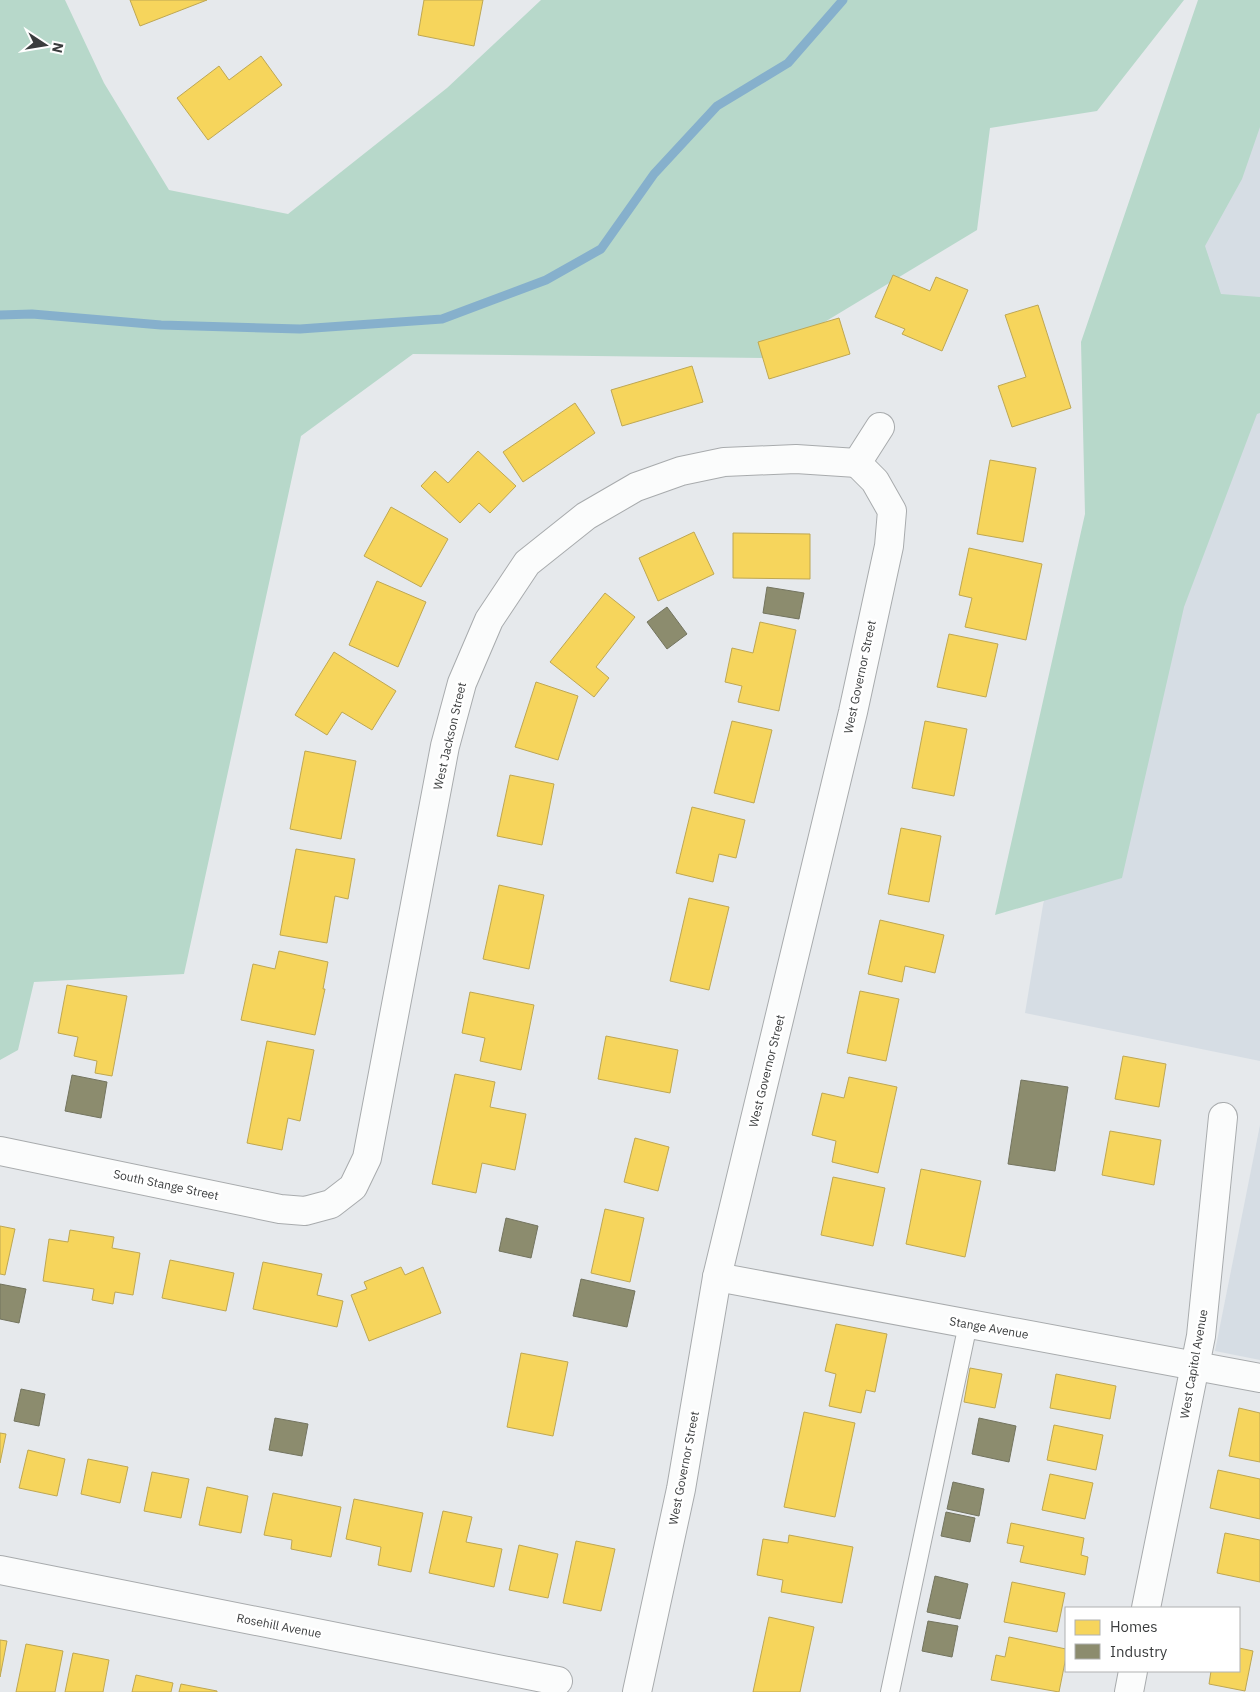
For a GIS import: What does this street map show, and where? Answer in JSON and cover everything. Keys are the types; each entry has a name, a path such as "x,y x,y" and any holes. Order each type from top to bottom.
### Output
{"street":[{"path":"857,464 880,426"},
{"name":"West Jackson Street","path":"331,1204 353,1187 367,1158 445,746 462,683 489,620 527,563 586,516 636,487 681,471 724,462 787,459 857,464"},
{"name":"West Governor Street","path":"637,1692 681,1490 718,1277 853,712 889,546 892,511 875,481 857,464"},
{"name":"West Capitol Avenue","path":"1146,1607 1201,1336 1223,1117"},
{"name":"South Stange Street","path":"0,1151 280,1209 305,1211 331,1204"},
{"name":"Stange Avenue","path":"718,1277 1260,1378"},
{"name":"Rosehill Avenue","path":"0,1570 558,1681"},
{"path":"1129,1692 1133,1672"}],"lane":[{"path":"890,1692 968,1324"}],"shaded area":[{"path":"1260,66 1260,1061 1025,1013 1043,905 1192,234"},
{"path":"1260,1125 1260,1360 1215,1351"}],"green space":[{"path":"0,0 65,0 104,83 169,190 288,214 447,88 541,0 1184,0 1097,111 990,128 977,230 765,358 413,354 301,436 184,974 34,982 18,1050 0,1060"},
{"path":"1198,0 1260,0 1260,127 1242,179 1205,246 1221,294 1260,297 1260,413 1257,414 1184,607 1122,878 995,915 1085,514 1081,342"}],"building: Homes":[{"path":"130,0 207,0 140,26"},
{"path":"424,0 483,0 474,46 418,35"},
{"path":"261,56 282,85 208,140 177,98 219,66 229,80"},
{"path":"893,275 930,291 936,277 968,290 942,351 902,334 905,329 875,317"},
{"path":"1038,305 1071,408 1012,427 998,386 1026,377 1005,315"},
{"path":"839,318 850,354 769,379 758,342"},
{"path":"692,366 703,402 622,426 611,390"},
{"path":"575,403 595,433 523,482 503,452"},
{"path":"478,451 516,486 490,513 479,503 460,523 421,486 435,471 448,483"},
{"path":"990,460 1036,468 1023,542 977,534"},
{"path":"391,507 448,539 421,587 364,556"},
{"path":"694,532 714,574 658,601 639,558"},
{"path":"733,533 810,534 810,579 733,578"},
{"path":"969,548 1042,564 1026,640 965,627 972,598 959,595"},
{"path":"377,581 426,602 398,667 349,645"},
{"path":"605,593 635,617 596,667 609,678 594,697 550,662"},
{"path":"760,622 796,630 779,711 738,702 742,686 725,682 732,648 753,653"},
{"path":"949,634 998,644 986,697 937,687"},
{"path":"334,652 396,691 372,730 342,712 327,735 295,715"},
{"path":"536,682 578,696 558,760 515,747"},
{"path":"732,721 772,730 754,803 714,793"},
{"path":"925,721 967,729 954,796 912,788"},
{"path":"305,751 356,761 341,839 290,829"},
{"path":"510,775 554,784 542,845 497,836"},
{"path":"692,807 745,820 736,858 719,854 713,882 676,873"},
{"path":"901,828 941,836 929,902 888,894"},
{"path":"296,849 355,859 348,899 335,896 327,943 280,935"},
{"path":"499,885 544,895 529,969 483,959"},
{"path":"689,898 729,907 709,990 670,981"},
{"path":"880,920 944,935 935,973 905,966 902,982 868,974"},
{"path":"279,951 328,962 323,989 325,989 315,1035 241,1020 253,964 275,969"},
{"path":"67,985 127,996 112,1076 95,1073 97,1061 74,1056 78,1037 58,1033"},
{"path":"860,991 899,999 886,1061 847,1053"},
{"path":"470,992 534,1005 521,1070 480,1061 485,1038 462,1033"},
{"path":"606,1036 678,1050 670,1093 598,1079"},
{"path":"267,1041 314,1050 300,1121 288,1118 282,1150 247,1143"},
{"path":"1123,1056 1166,1064 1159,1107 1115,1099"},
{"path":"455,1074 495,1082 490,1107 526,1114 515,1170 482,1163 476,1193 432,1184"},
{"path":"849,1077 897,1087 878,1173 832,1162 836,1141 812,1135 822,1093 844,1098"},
{"path":"1110,1131 1161,1140 1154,1185 1102,1175"},
{"path":"635,1138 669,1147 658,1191 624,1182"},
{"path":"921,1169 981,1181 965,1257 906,1244"},
{"path":"833,1177 885,1188 873,1246 821,1235"},
{"path":"605,1209 644,1218 630,1282 591,1273"},
{"path":"0,1226 15,1229 5,1275 0,1274"},
{"path":"70,1230 114,1237 112,1248 140,1253 133,1295 115,1292 113,1304 92,1300 94,1289 43,1281 49,1239 68,1242"},
{"path":"170,1260 234,1273 226,1311 162,1298"},
{"path":"263,1262 322,1274 317,1295 343,1301 337,1327 253,1309"},
{"path":"401,1267 405,1275 423,1267 441,1313 369,1341 351,1295 367,1289 364,1282"},
{"path":"836,1324 887,1334 875,1392 866,1390 861,1413 829,1406 836,1374 825,1371"},
{"path":"521,1353 568,1362 553,1436 507,1427"},
{"path":"970,1368 1002,1374 995,1408 964,1402"},
{"path":"1056,1374 1116,1386 1110,1419 1050,1408"},
{"path":"1239,1408 1260,1413 1260,1462 1229,1456"},
{"path":"804,1412 855,1423 835,1517 784,1507"},
{"path":"1054,1425 1103,1435 1096,1470 1047,1460"},
{"path":"0,1433 6,1434 0,1463"},
{"path":"28,1450 65,1459 57,1496 19,1488"},
{"path":"88,1459 128,1467 120,1503 81,1494"},
{"path":"1218,1470 1260,1479 1260,1519 1210,1508"},
{"path":"152,1472 189,1479 181,1518 144,1511"},
{"path":"1050,1474 1093,1483 1085,1519 1042,1510"},
{"path":"207,1487 248,1496 241,1533 199,1525"},
{"path":"273,1493 341,1507 331,1557 291,1549 292,1540 264,1535"},
{"path":"354,1499 423,1513 411,1572 378,1565 381,1547 346,1539"},
{"path":"443,1511 472,1517 466,1542 502,1549 494,1587 429,1573"},
{"path":"1011,1523 1084,1538 1081,1555 1088,1557 1085,1575 1020,1562 1024,1546 1007,1543"},
{"path":"1225,1533 1260,1540 1260,1582 1217,1573"},
{"path":"789,1535 853,1547 842,1603 781,1592 783,1580 757,1575 763,1539 788,1543"},
{"path":"576,1541 615,1549 601,1611 563,1603"},
{"path":"519,1545 558,1554 548,1598 509,1590"},
{"path":"1012,1582 1065,1593 1057,1632 1004,1622"},
{"path":"769,1617 814,1627 800,1692 753,1692"},
{"path":"1009,1637 1065,1649 1065,1662 1059,1692 991,1680 996,1655 1005,1657"},
{"path":"0,1640 7,1641 0,1677"},
{"path":"26,1644 63,1651 55,1692 16,1692"},
{"path":"1240,1648 1253,1651 1245,1691 1209,1684 1211,1672 1240,1672"},
{"path":"73,1653 109,1660 103,1692 65,1692"},
{"path":"136,1675 173,1683 171,1692 132,1692"},
{"path":"181,1684 217,1691 217,1692 179,1692"}],"building: Industry":[{"path":"767,587 804,593 799,619 763,613"},
{"path":"667,607 687,634 667,649 647,622"},
{"path":"72,1075 107,1082 101,1118 65,1111"},
{"path":"1021,1080 1068,1087 1055,1171 1008,1164"},
{"path":"506,1218 538,1226 531,1258 499,1251"},
{"path":"581,1279 635,1291 627,1327 573,1316"},
{"path":"0,1284 26,1289 19,1323 0,1319"},
{"path":"21,1389 45,1394 39,1426 14,1421"},
{"path":"275,1418 308,1424 302,1456 269,1450"},
{"path":"979,1418 1016,1426 1009,1462 972,1454"},
{"path":"953,1482 984,1489 979,1516 947,1509"},
{"path":"946,1512 975,1518 970,1542 941,1536"},
{"path":"935,1576 968,1584 960,1619 927,1612"},
{"path":"928,1621 958,1626 952,1657 922,1651"}],"waterway":[{"path":"0,315 32,314 161,325 300,329 442,319 546,280 601,249 654,174 717,106 788,63 843,0"}]}
